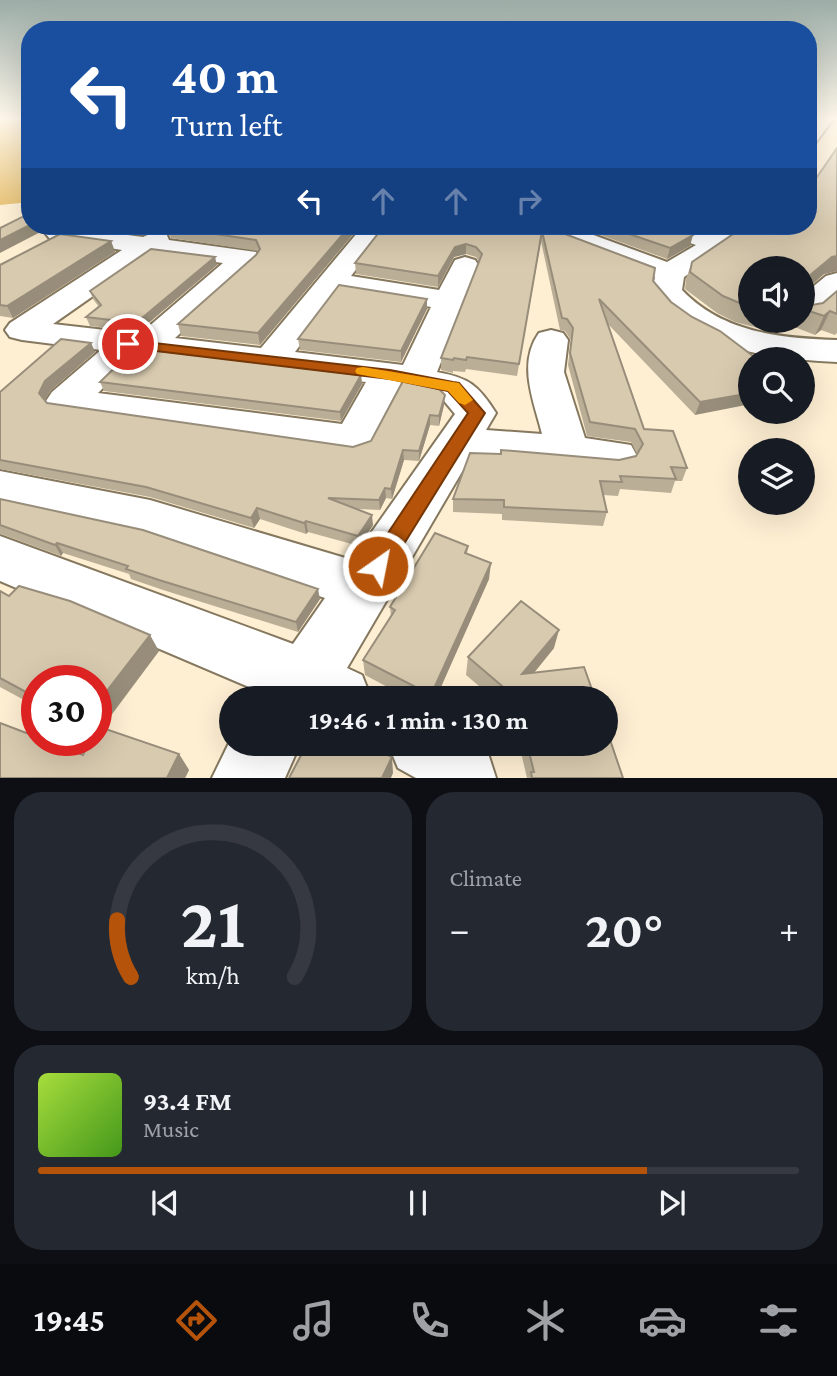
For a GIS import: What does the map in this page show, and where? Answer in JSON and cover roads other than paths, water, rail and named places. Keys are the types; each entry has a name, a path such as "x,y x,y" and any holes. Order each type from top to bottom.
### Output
{"street":[{"path":"162,235 22,330 403,377 453,387 477,413 365,587 315,686"},
{"path":"270,360 331,282 375,235"},
{"path":"692,235 718,243"},
{"path":"730,235 670,273 667,291 687,313 723,333 805,351 837,351"},
{"path":"56,236 246,258 66,401 354,440 403,377 449,301 465,266"},
{"path":"550,236 670,273"},
{"path":"331,282 449,301"},
{"path":"815,301 837,282"},
{"path":"765,343 777,333"},
{"path":"551,340 545,372 568,452"},
{"path":"458,442 615,456"},
{"path":"0,488 150,519 365,587"},
{"path":"0,558 298,686"},
{"path":"247,778 259,756"},
{"path":"444,756 458,764 461,778"}]}
